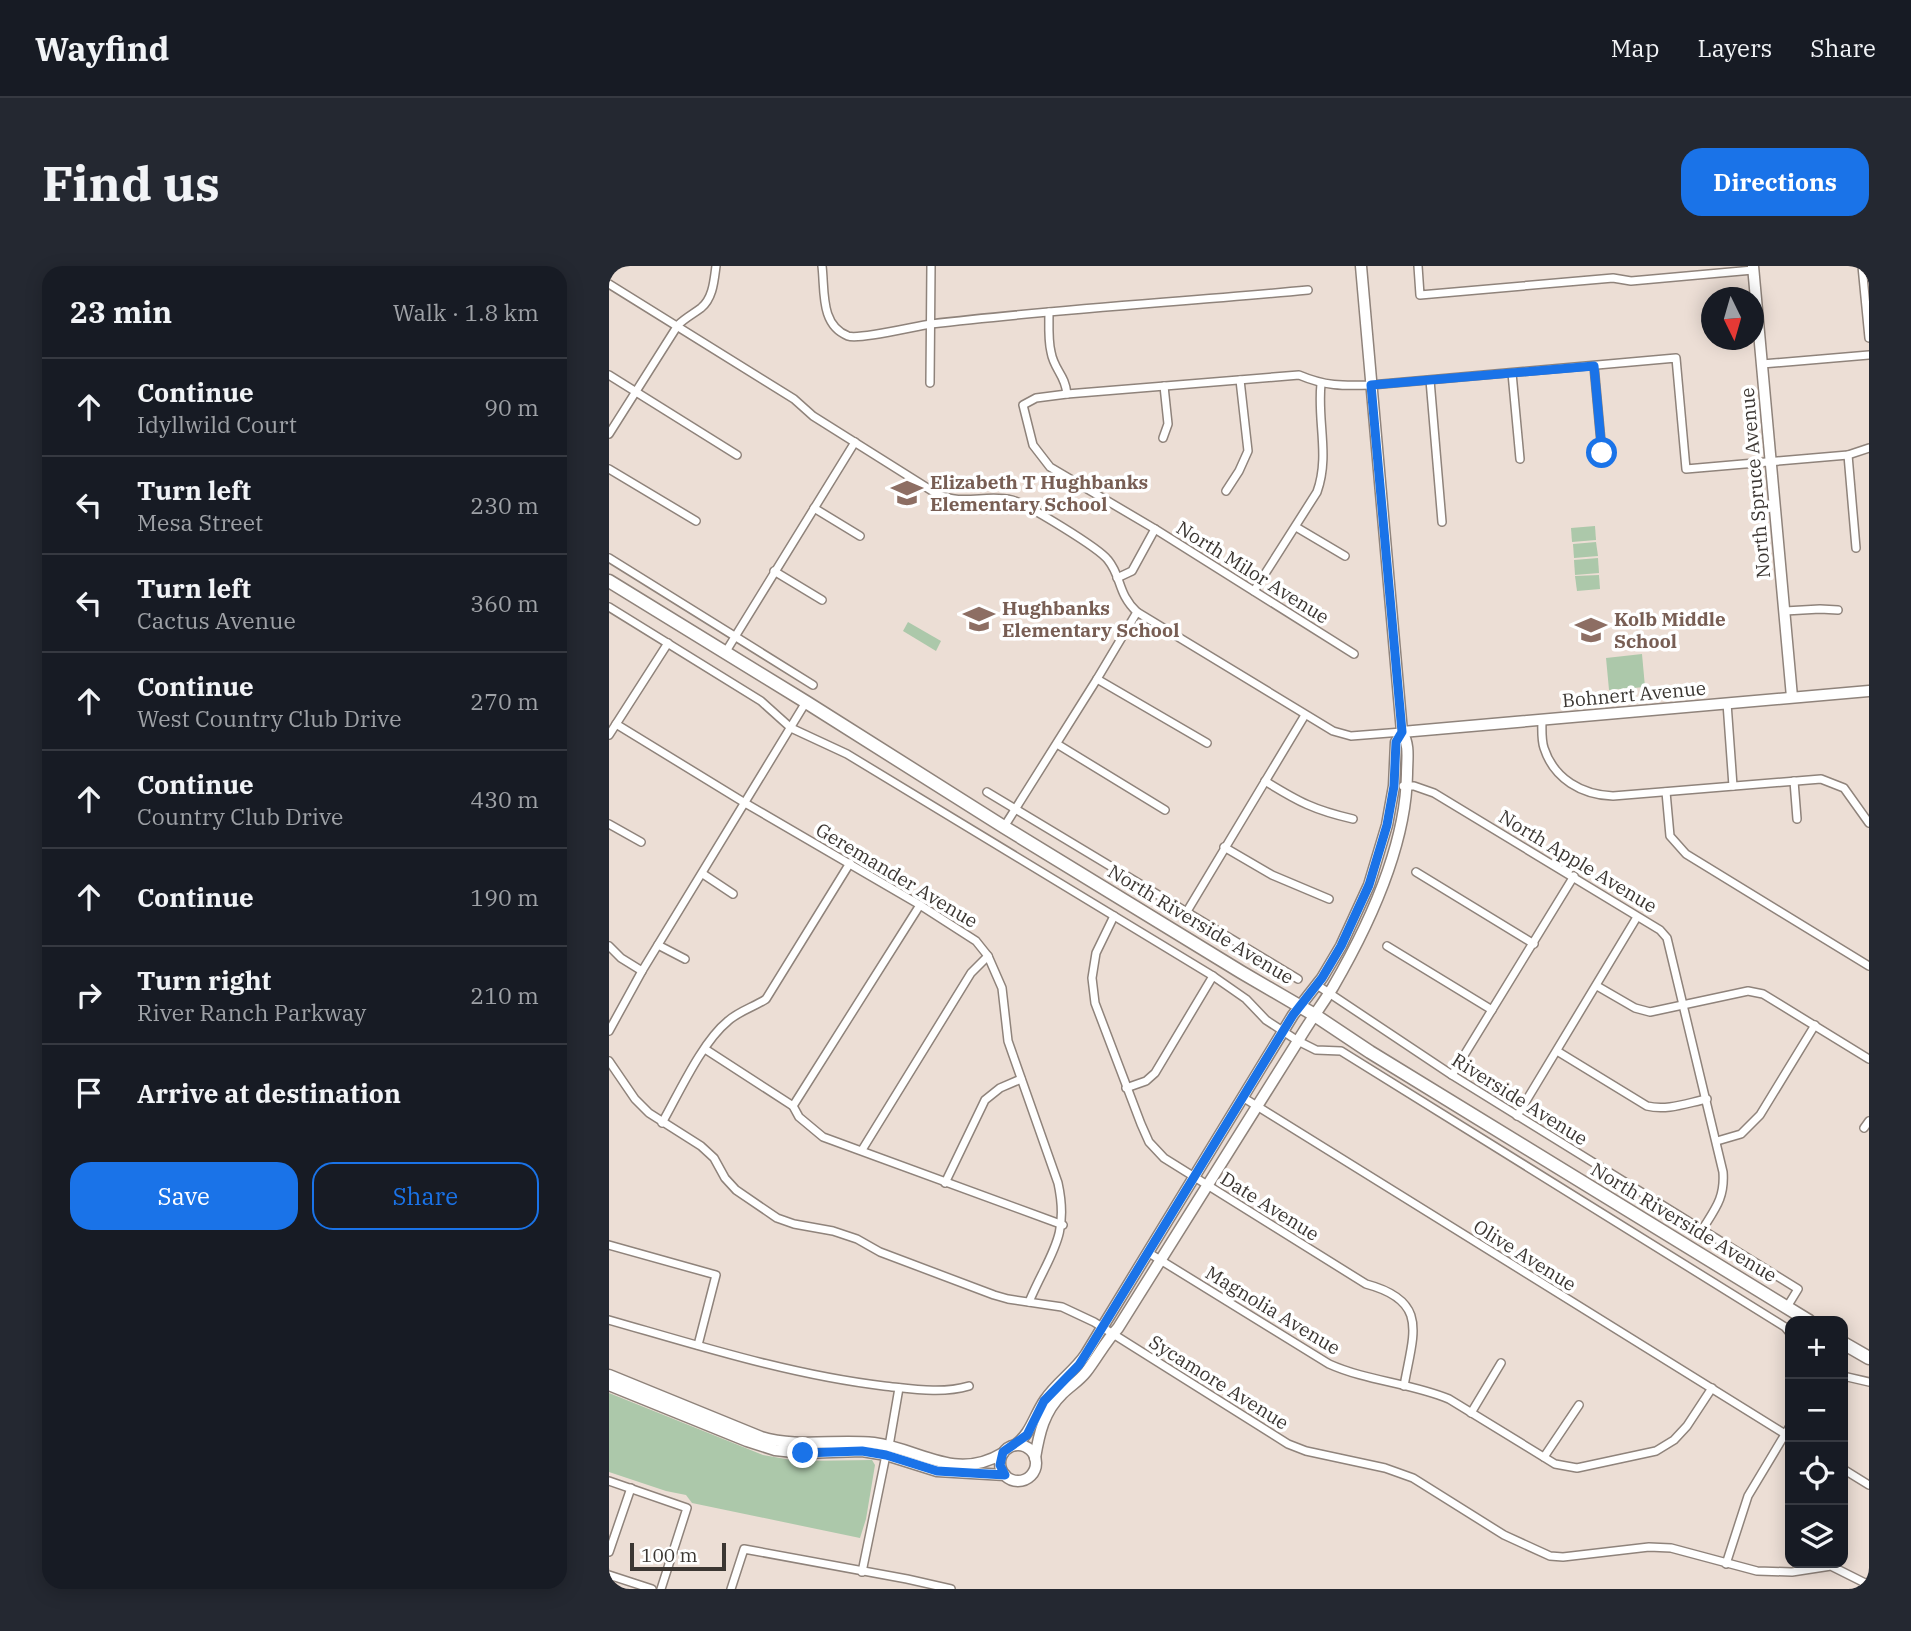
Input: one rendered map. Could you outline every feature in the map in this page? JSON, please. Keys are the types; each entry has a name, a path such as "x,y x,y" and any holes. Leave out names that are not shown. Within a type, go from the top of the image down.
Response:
{"main road":[{"name":"North Riverside Avenue","path":"609,581 1004,827 1300,1006 1370,1052 1801,1316"},
{"path":"1848,1346 1869,1358"}],"street":[{"path":"609,434 678,326 684,318 703,307 712,293 716,266"},
{"path":"822,266 827,317 834,328 851,337 929,324 1308,290"},
{"path":"930,383 931,266"},
{"path":"609,1385 765,1448 792,1453 888,1450 937,1471 1005,1475 1016,1481 1028,1478 1035,1468 1038,1438 1049,1410 1085,1373 1113,1334 1208,1186 1313,1014 1329,993 1365,927 1386,876 1402,817 1407,786 1408,741 1402,732 1361,266"},
{"path":"1417,266 1420,295 1613,278 1631,281 1753,268"},
{"path":"1673,266 1674,276"},
{"path":"1862,266 1869,338"},
{"name":"North Spruce Avenue","path":"1753,268 1792,697"},
{"path":"609,284 794,400 813,416 891,467 948,500 1004,499 1022,504 1104,556 1113,567 1123,596 1137,612 1333,731 1351,736 1402,732"},
{"path":"1049,312 1051,352 1065,379 1067,394 1299,375 1321,384 1371,385 1676,358 1686,469 1848,455 1869,448"},
{"path":"1762,364 1869,355"},
{"path":"1594,366 1602,453"},
{"path":"1512,373 1520,459"},
{"path":"609,375 737,456"},
{"path":"1226,491 1248,451 1240,380"},
{"path":"1430,380 1442,522"},
{"path":"1254,591 1317,492 1323,475 1324,453 1319,405 1321,384"},
{"path":"1163,438 1168,424 1164,386"},
{"name":"North Milor Avenue","path":"1067,394 1036,398 1023,405 1033,445 1051,467 1354,654"},
{"path":"725,653 855,442"},
{"path":"1848,455 1856,548"},
{"path":"609,469 696,521"},
{"path":"814,508 860,536"},
{"path":"1296,527 1345,556"},
{"path":"1117,578 1132,572 1154,529"},
{"path":"609,558 813,685"},
{"path":"774,572 823,600"},
{"name":"North Riverside Avenue","path":"609,607 761,701 791,728 847,754 1213,976 1246,999 1266,1020 1298,1041 1316,1050 1341,1051 1785,1327"},
{"path":"1785,611 1838,610"},
{"path":"1004,827 1137,612"},
{"path":"609,735 668,643"},
{"path":"1097,679 1207,743"},
{"name":"Bohnert Avenue","path":"1402,732 1869,691"},
{"path":"609,1031 642,971 806,702"},
{"path":"1727,703 1733,786"},
{"path":"1186,913 1305,715"},
{"path":"1542,719 1543,747 1563,780 1588,793 1601,796 1821,779 1844,788 1869,823"},
{"name":"Geremander Avenue","path":"616,723 745,803 920,905 976,941 988,956 1002,988 1008,1041 1058,1183 1063,1206 1063,1225 1053,1254 1029,1302"},
{"path":"609,1375 770,1439 804,1444 859,1442 927,1460 961,1465 982,1464 1015,1446 1027,1435 1044,1401 1079,1365 1300,1006 1319,982 1341,946 1369,885 1384,836 1394,786 1396,742 1402,732"},
{"path":"1057,744 1165,810"},
{"path":"1794,780 1797,819"},
{"path":"1265,781 1321,812 1353,819"},
{"name":"North Apple Avenue","path":"1394,786 1407,786 1434,793 1574,876 1660,930 1667,938 1717,1141 1724,1189 1702,1230"},
{"path":"988,792 1299,979"},
{"path":"1666,792 1670,836 1686,854 1869,966"},
{"path":"609,824 641,842"},
{"path":"1224,847 1272,875 1329,899"},
{"path":"661,1122 720,1028 730,1018 766,999 850,863"},
{"path":"1416,872 1534,944"},
{"path":"703,874 733,894"},
{"path":"1452,1075 1574,876"},
{"path":"793,1106 920,905"},
{"name":"Date Avenue","path":"1114,916 1096,953 1092,978 1095,1003 1149,1142 1164,1158 1195,1178 1366,1284 1397,1296 1410,1309 1414,1327 1404,1386"},
{"path":"1517,1116 1637,917"},
{"path":"658,945 685,959"},
{"path":"609,946 621,958 642,971"},
{"path":"1387,946 1492,1010"},
{"path":"862,1150 971,973 988,956"},
{"path":"1126,1088 1146,1081 1156,1073 1213,976"},
{"name":"Riverside Avenue","path":"1319,982 1329,993 1452,1075 1798,1289 1787,1307"},
{"path":"1597,986 1635,1009 1650,1012 1748,991 1763,994 1869,1059"},
{"path":"1717,1141 1741,1134 1760,1115 1815,1025"},
{"path":"705,1049 793,1106 799,1117 838,1144 862,1150 1063,1225"},
{"path":"1557,1051 1647,1106 1670,1108 1707,1099"},
{"name":"Sycamore Avenue","path":"609,1061 635,1099 661,1122 701,1146 714,1158 725,1178 736,1190 777,1218 857,1239 880,1252 1008,1299 1062,1307 1102,1327 1288,1444 1306,1451 1385,1468 1413,1478 1504,1535 1549,1556 1563,1557 1649,1547 1695,1553 1757,1571 1792,1572 1831,1566 1869,1585"},
{"path":"945,1183 985,1101 1000,1088 1021,1079"},
{"name":"Olive Avenue","path":"1244,1098 1785,1433"},
{"path":"609,1245 716,1275 698,1345"},
{"name":"Magnolia Avenue","path":"1149,1253 1329,1364 1350,1374 1430,1391 1555,1464 1577,1468 1655,1451 1674,1440 1687,1426 1711,1388"},
{"path":"609,1320 818,1377 899,1388 951,1391 969,1386"},
{"path":"1471,1413 1501,1363"},
{"path":"1848,1377 1869,1382"},
{"path":"862,1572 899,1388"},
{"path":"1544,1457 1579,1405"},
{"path":"1726,1564 1748,1496 1785,1440"},
{"path":"1015,1446 1027,1448 1035,1458"},
{"path":"1003,1453 1000,1465 1005,1475"},
{"path":"1848,1472 1869,1485"},
{"path":"609,1481 687,1508 661,1589"},
{"path":"609,1552 631,1488"},
{"path":"731,1589 744,1549 951,1589"},
{"path":"609,1575 652,1589"},
{"path":"906,1589 907,1579"}],"green space":[{"path":"1595,526 1596,540 1572,542 1571,528"},
{"path":"1596,542 1598,556 1574,558 1573,544"},
{"path":"1598,558 1599,573 1575,575 1574,560"},
{"path":"1599,575 1600,589 1577,591 1575,576"},
{"path":"908,622 941,641 936,651 903,631"},
{"path":"1642,654 1645,687 1609,690 1606,658"},
{"path":"609,1393 763,1455 797,1461 872,1460 875,1465 860,1538 692,1503 686,1495 609,1472"}],"place":[{"name":"Elizabeth T Hughbanks Elementary School","path":"907,493"},
{"name":"Hughbanks Elementary School","path":"979,619"},
{"name":"Kolb Middle School","path":"1591,630"}],"route":[{"path":"803,1453 862,1451 886,1455 937,1471 1005,1475 1000,1465 1003,1452 1027,1435 1044,1401 1079,1365 1293,1015 1322,978 1341,946 1355,919 1378,859 1391,806 1396,742 1402,732 1371,385 1594,366 1602,453"}]}
